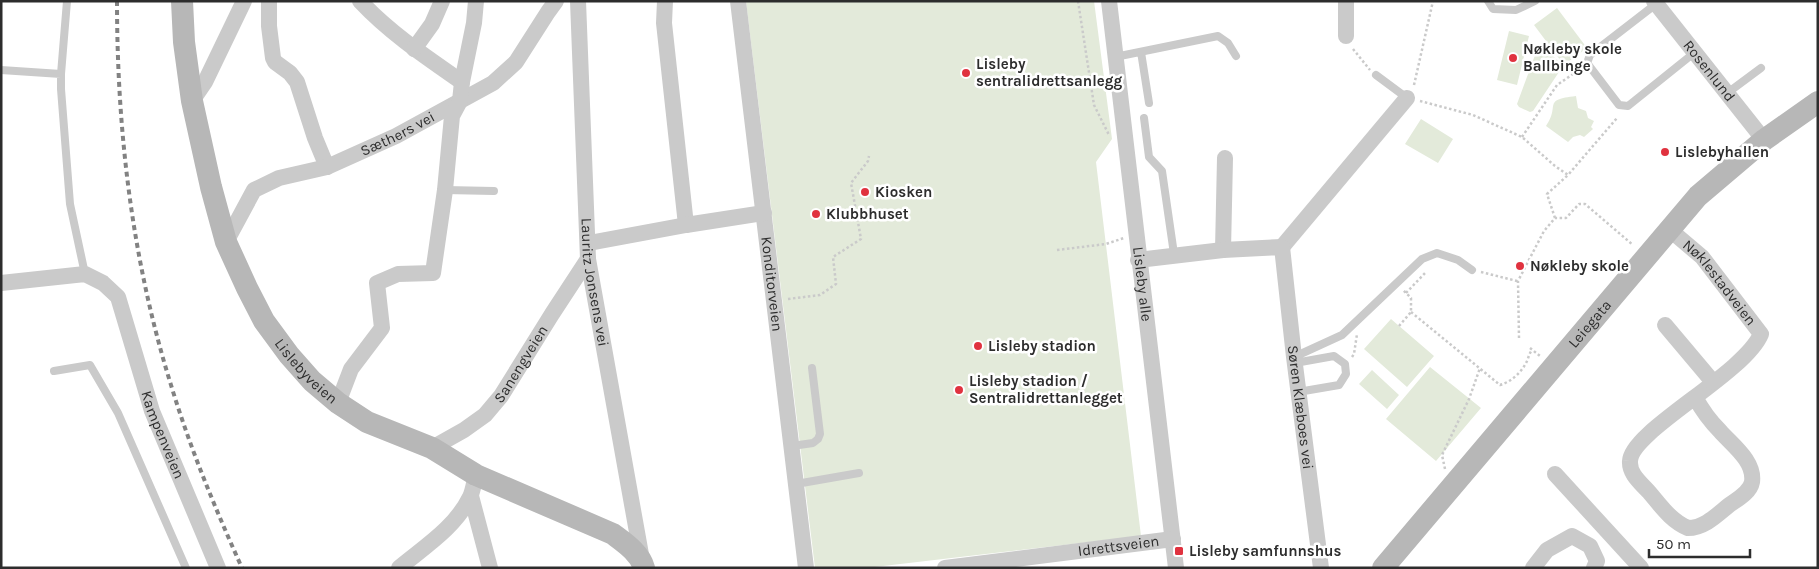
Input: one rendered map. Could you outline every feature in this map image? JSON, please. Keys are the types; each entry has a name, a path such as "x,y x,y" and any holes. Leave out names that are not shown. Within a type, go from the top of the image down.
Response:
{"street":[{"name":"Lislebyveien","path":"182,1 184,42 192,101 211,187 226,242 264,321 289,355 312,381 338,403 367,422 432,448 473,486 614,534 629,546 643,564"},
{"path":"192,101 205,82 244,1"},
{"path":"269,1 269,26 273,58 297,82 315,138 327,167"},
{"path":"360,1 378,20 414,49 462,82"},
{"path":"414,49 432,24 442,1"},
{"path":"338,403 351,369 382,328 377,283 398,274 433,273 445,190 452,116 460,101 476,1"},
{"name":"Sæthers vei","path":"226,242 254,190 279,178 327,167 396,136 493,83 516,62 556,1"},
{"name":"Lauritz Jonsens vei","path":"578,1 589,243 588,259 643,564"},
{"path":"665,1 664,23 686,224"},
{"name":"Konditorveien","path":"738,1 806,568"},
{"name":"Lisleby alle","path":"1109,1 1138,260 1176,568"},
{"path":"1346,1 1346,36"},
{"name":"Rosenlund","path":"1655,3 1764,140"},
{"path":"1138,260 1174,254 1282,247 1407,98"},
{"name":"Leiegata","path":"1383,568 1698,196 1764,140 1818,102"},
{"path":"1223,250 1225,158"},
{"path":"589,243 686,224 764,213"},
{"name":"Nøklestadveien","path":"1670,229 1702,257 1761,334 1757,344 1742,360 1713,382 1695,397 1639,444 1633,450 1629,461 1633,474 1674,520 1688,528 1704,524 1716,516 1748,491 1752,482 1751,470 1744,456 1703,411 1695,397"},
{"name":"Søren Klæboes vei","path":"1282,247 1294,360 1321,568"},
{"name":"Sanengveien","path":"432,448 464,430 485,415 501,396 588,259"},
{"path":"1,283 85,274"},
{"name":"Kampenveien","path":"85,274 103,283 118,297 152,411 218,568"},
{"path":"1665,325 1713,382"},
{"path":"1555,474 1641,568"},
{"path":"398,568 458,518 473,486"},
{"path":"473,486 490,568"},
{"path":"1532,568 1547,550 1572,536 1590,546 1597,561 1594,568"},
{"name":"Idrettsveien","path":"945,568 1031,563 1173,540"}],"lane":[{"path":"67,1 61,89 70,204 85,274"},
{"path":"1488,1 1493,9 1516,10 1535,1"},
{"path":"1655,3 1590,55 1586,63 1618,105 1628,106 1694,53"},
{"path":"1115,57 1218,36 1228,43 1236,56"},
{"path":"1142,52 1149,103"},
{"path":"1726,94 1761,68"},
{"path":"1,70 61,74"},
{"path":"1374,73 1407,98"},
{"path":"1144,118 1149,157 1162,171 1174,254"},
{"path":"445,190 494,191"},
{"path":"1294,360 1342,335 1422,259 1437,252 1458,260 1472,270"},
{"path":"1294,360 1334,356 1345,364 1346,374 1339,385 1298,392"},
{"path":"54,371 90,365 118,413 186,568"},
{"path":"792,446 813,442 818,439 820,434 812,368"},
{"path":"796,484 859,473"}],"path":[{"path":"1433,1 1416,78 1407,98 1473,115 1522,137 1568,175"},
{"path":"1346,36 1360,60 1374,73"},
{"path":"1522,137 1557,85 1579,70"},
{"path":"1555,218 1547,194 1568,175 1618,118"},
{"path":"774,300 820,295 836,284 833,257 861,239 851,183 868,161 869,156"},
{"path":"1519,338 1518,281 1544,230 1555,218 1566,218 1579,204 1585,204 1640,250"},
{"path":"1057,250 1106,244 1126,238"},
{"path":"1472,270 1518,281"},
{"path":"1406,293 1426,272"},
{"path":"1396,283 1411,298 1411,312 1399,326"},
{"path":"1411,312 1500,384 1510,382 1526,362 1528,354 1532,350"},
{"path":"1352,357 1358,327 1357,322"},
{"path":"1445,471 1442,455 1469,399 1480,368"}],"green space":[{"name":"Lisleby stadion / Sentralidrettanlegget","path":"746,1 1094,1 1112,139 1096,162 1141,536 866,568 815,568"},
{"path":"1557,8 1587,48 1564,65 1534,25"},
{"name":"Nøkleby skole Ballbinge","path":"1509,31 1529,36 1517,85 1497,80"},
{"path":"1538,47 1546,49 1563,66 1533,111 1530,112 1519,107 1517,104"},
{"path":"1576,96 1578,108 1586,111 1588,118 1594,121 1591,127 1593,129 1584,137 1580,135 1573,137 1568,142 1546,126 1555,102 1559,99"},
{"path":"1421,119 1453,139 1438,163 1405,144"},
{"path":"1391,319 1434,356 1407,387 1364,349"},
{"path":"1430,367 1481,408 1436,461 1386,419"},
{"path":"1372,370 1399,395 1387,409 1359,384"}],"railway":[{"path":"117,1 120,98 124,147 129,195 146,291 157,338 186,432 242,568"}],"place":[{"name":"Nøkleby skole Ballbinge","path":"1513,58"},
{"name":"Lisleby sentralidrettsanlegg","path":"966,73"},
{"name":"Lislebyhallen","path":"1665,152"},
{"name":"Kiosken","path":"865,192"},
{"name":"Klubbhuset","path":"816,214"},
{"name":"Nøkleby skole","path":"1520,266"},
{"name":"Lisleby stadion","path":"978,346"},
{"name":"Lisleby stadion / Sentralidrettanlegget","path":"959,390"},
{"name":"Lisleby samfunnshus","path":"1179,551"}]}
